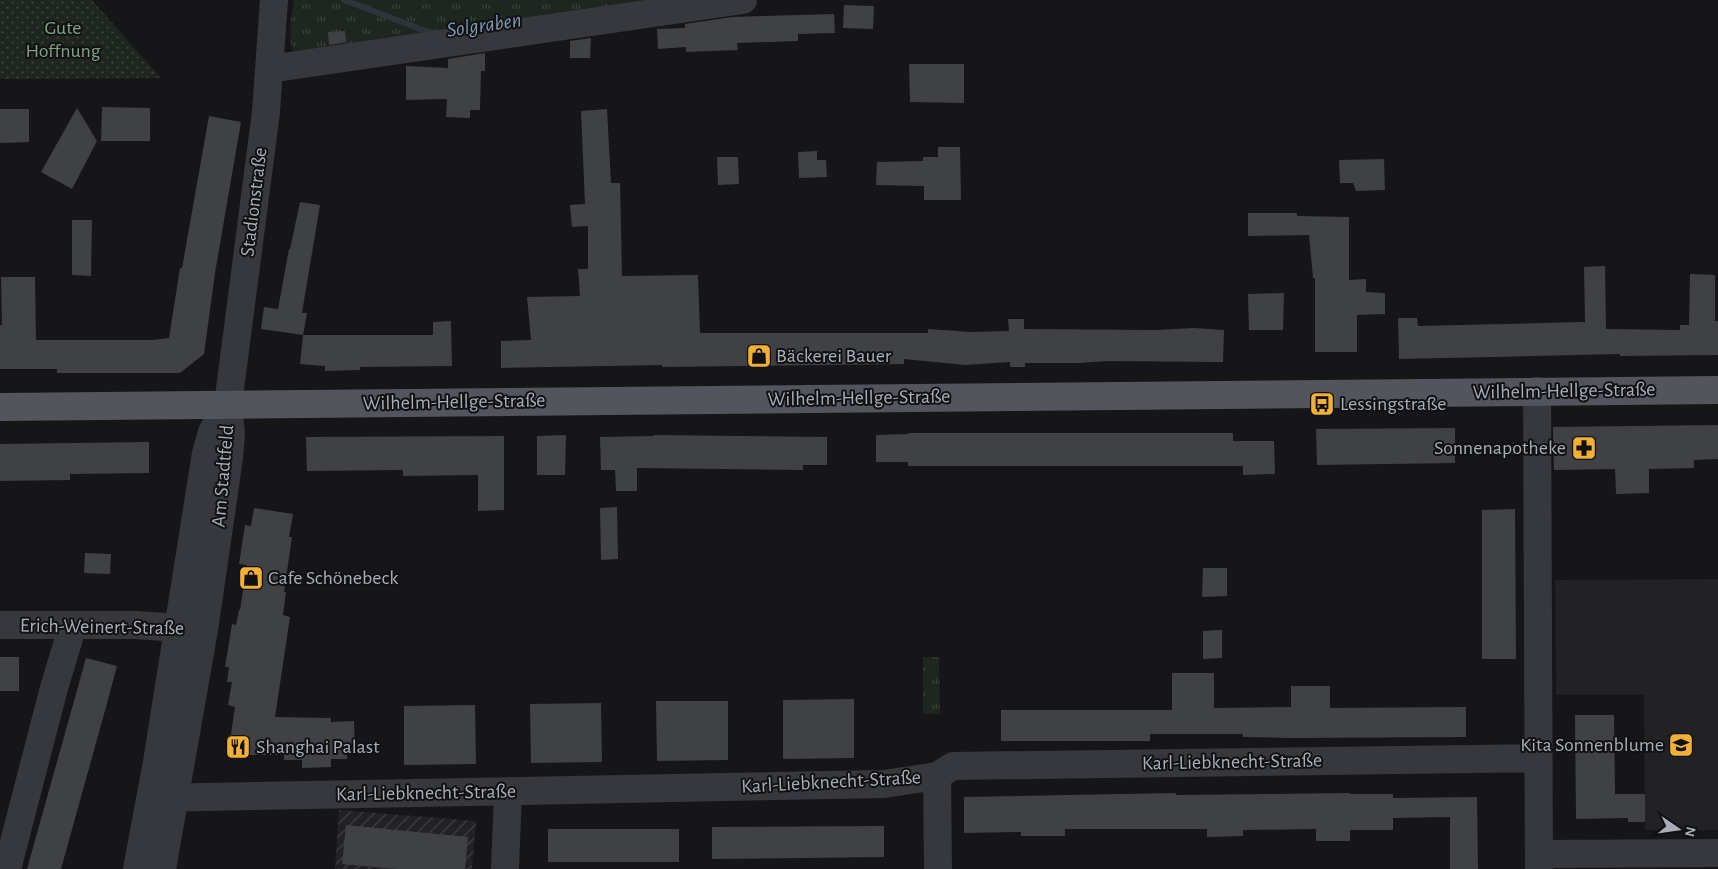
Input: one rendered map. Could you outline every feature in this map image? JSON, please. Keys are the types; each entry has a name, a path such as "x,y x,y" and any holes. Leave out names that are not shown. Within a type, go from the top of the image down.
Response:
{"main road":[{"name":"Wilhelm-Hellge-Straße","path":"0,406 1718,390"}],"street":[{"path":"269,69 743,0"},
{"name":"Stadionstraße","path":"228,404 266,112 274,4"},
{"path":"1537,392 1539,862 1718,853"},
{"name":"Am Stadtfeld","path":"162,869 163,798 191,629 229,458 228,404"},
{"path":"7,869 73,625"},
{"name":"Erich-Weinert-Straße","path":"0,626 73,625 191,629"},
{"name":"Karl-Liebknecht-Straße","path":"163,798 884,784 937,776 953,766 1538,758"},
{"path":"937,776 938,869"},
{"path":"505,869 508,792"},
{"name":"Am Stadtfeld","path":"137,869 163,798"}],"shaded area":[{"name":"Kita Sonnenblume","path":"1718,579 1718,830 1645,830 1644,695 1556,695 1555,580"},
{"path":"339,810 476,821 472,869 335,869"}],"green space":[{"name":"Gute Hoffnung","path":"0,0 92,0 161,78 0,79"},
{"path":"294,0 705,0 294,54 290,34"},
{"path":"923,657 939,657 940,714 923,714"}],"building":[{"path":"844,5 874,6 873,29 843,28"},
{"path":"834,14 835,33 798,34 798,41 737,43 738,50 686,52 686,47 658,49 657,29 685,28 685,24 732,17"},
{"path":"345,31 346,42 329,45 328,32"},
{"path":"591,38 590,58 570,58 570,41"},
{"path":"485,53 485,71 481,71 480,110 470,110 470,118 446,117 447,99 406,100 406,66 448,68 448,59"},
{"path":"909,64 964,64 964,103 910,102"},
{"path":"102,107 150,108 150,141 101,141"},
{"path":"77,108 97,141 72,189 41,172"},
{"path":"0,109 29,109 29,142 0,143"},
{"path":"607,109 611,183 620,183 622,276 698,275 700,333 928,333 928,329 971,332 1009,331 1008,319 1024,319 1024,329 1156,330 1194,328 1224,330 1223,362 1107,361 1025,363 1025,367 1010,367 1010,362 965,365 904,359 904,364 501,368 501,341 531,340 527,297 580,296 578,269 588,269 588,226 572,227 570,205 585,204 581,111"},
{"path":"209,116 241,122 215,273 204,354 180,373 57,373 57,369 0,369 0,325 2,325 1,277 35,277 36,340 152,340 169,338 180,268 182,268"},
{"path":"938,147 960,147 961,200 924,200 924,186 876,185 877,162 923,161 923,157 938,157"},
{"path":"817,151 817,160 826,160 827,177 799,178 798,152"},
{"path":"717,157 738,157 739,184 718,185"},
{"path":"1384,159 1385,190 1356,191 1353,183 1340,183 1339,160"},
{"path":"300,202 320,205 302,313 307,313 303,335 261,329 264,307 278,309"},
{"path":"1248,213 1297,213 1297,216 1349,217 1349,280 1366,279 1366,292 1385,293 1385,314 1357,315 1357,352 1315,352 1315,278 1313,278 1309,235 1248,236"},
{"path":"72,220 92,220 91,276 72,275"},
{"path":"1605,266 1606,329 1680,330 1680,325 1689,325 1690,274 1715,275 1715,321 1718,321 1718,355 1620,356 1620,354 1399,359 1398,318 1417,318 1418,326 1585,322 1584,267"},
{"path":"1284,293 1283,330 1249,330 1248,294"},
{"path":"451,321 452,366 360,367 360,370 325,371 325,366 300,364 303,335 433,335 433,322"},
{"path":"1718,425 1718,459 1694,460 1694,468 1649,469 1649,493 1616,494 1615,469 1554,470 1553,427"},
{"path":"1455,428 1455,463 1317,465 1316,429"},
{"path":"908,433 1233,433 1233,441 1274,441 1275,474 1243,475 1243,466 908,466 908,462 876,462 876,435"},
{"path":"566,435 565,475 537,475 537,436"},
{"path":"654,435 827,437 827,465 803,465 803,470 637,468 637,491 616,491 615,470 601,470 600,437"},
{"path":"504,436 504,510 478,511 478,475 403,476 403,470 307,471 306,437"},
{"path":"149,442 149,473 70,474 70,480 0,481 0,444"},
{"path":"617,507 618,559 601,560 600,508"},
{"path":"254,508 293,514 289,537 292,537 284,592 286,592 283,615 290,617 275,717 331,718 331,722 354,721 355,754 347,754 347,759 331,759 331,767 302,768 302,760 284,760 284,755 249,755 245,759 226,739 231,734 235,707 228,705 232,682 227,682 229,667 225,667 232,624 236,625 240,610 247,565 239,564 245,525 251,526"},
{"path":"1515,509 1516,659 1482,659 1482,510"},
{"path":"85,553 111,554 110,574 84,573"},
{"path":"1203,568 1227,568 1227,596 1202,597"},
{"path":"1222,630 1222,658 1203,659 1203,631"},
{"path":"0,657 19,657 19,691 0,691"},
{"path":"86,658 117,666 61,869 27,869"},
{"path":"1172,673 1214,673 1214,708 1291,707 1291,686 1330,686 1330,708 1466,707 1466,737 1291,738 1243,737 1243,734 1150,734 1150,741 1001,741 1001,710 1172,710"},
{"path":"854,699 854,758 783,759 783,700"},
{"path":"656,701 728,701 728,760 657,761"},
{"path":"601,703 602,762 531,763 530,704"},
{"path":"475,705 476,764 404,765 404,706"},
{"path":"1575,715 1614,715 1615,794 1645,794 1645,822 1628,822 1628,818 1576,819"},
{"path":"1176,793 1176,795 1350,793 1393,794 1393,798 1477,797 1478,869 1450,869 1450,817 1393,818 1393,830 1350,830 1350,841 1316,841 1316,829 1243,830 1243,836 1207,837 1207,829 1065,829 1065,836 1021,836 1021,832 964,833 964,797"},
{"path":"346,825 468,837 465,869 396,869 342,864"},
{"path":"884,826 884,857 712,859 712,827"},
{"path":"548,829 679,829 679,862 548,862"}],"waterway":[{"name":"Solgraben","path":"344,0 431,33 436,32"}],"place":[{"name":"Bäckerei Bauer","path":"759,356"},
{"name":"Lessingstraße","path":"1322,404"},
{"name":"Sonnenapotheke","path":"1584,448"},
{"name":"Cafe Schönebeck","path":"251,578"},
{"name":"Kita Sonnenblume","path":"1681,745"},
{"name":"Shanghai Palast","path":"238,747"}]}
